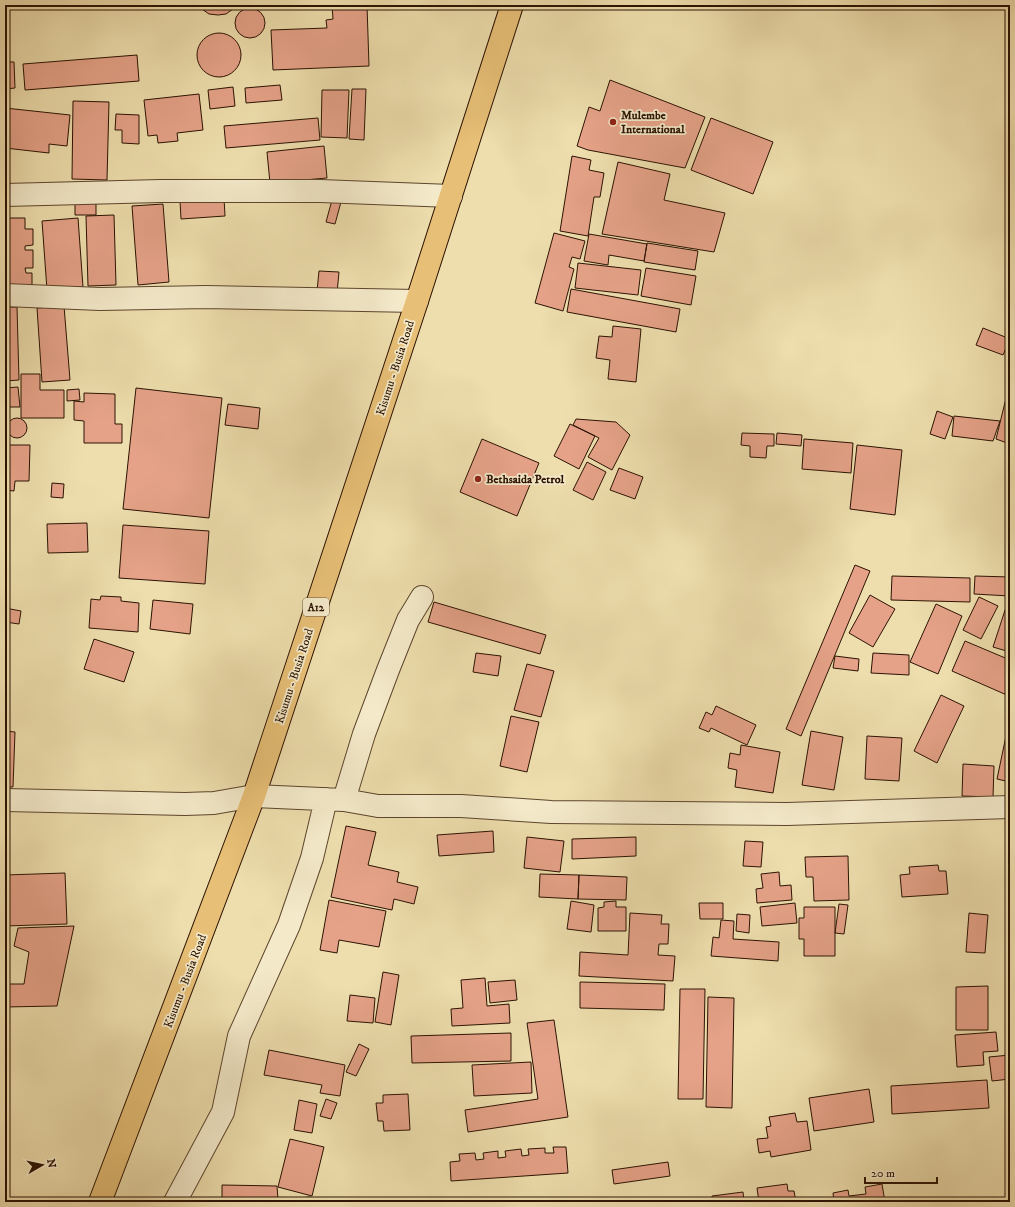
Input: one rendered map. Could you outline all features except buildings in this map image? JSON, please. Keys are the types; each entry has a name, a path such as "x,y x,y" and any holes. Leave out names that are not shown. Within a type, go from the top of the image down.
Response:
{"highway":[{"name":"Kisumu - Busia Road","path":"100,1202 254,796 417,301 512,5"}],"street":[{"path":"5,195 160,191 320,191 451,196"},
{"path":"5,295 100,299 206,297 417,301"},
{"path":"175,1202 223,1112 239,1036 289,925 312,858 335,799 364,734 408,620 422,596"},
{"path":"5,800 214,804 254,796 335,799 378,806 461,806 550,812 755,814 1010,807"}],"place":[{"name":"Mulembe International","path":"613,122"},
{"name":"Bethsaida Petrol","path":"478,479"}]}
